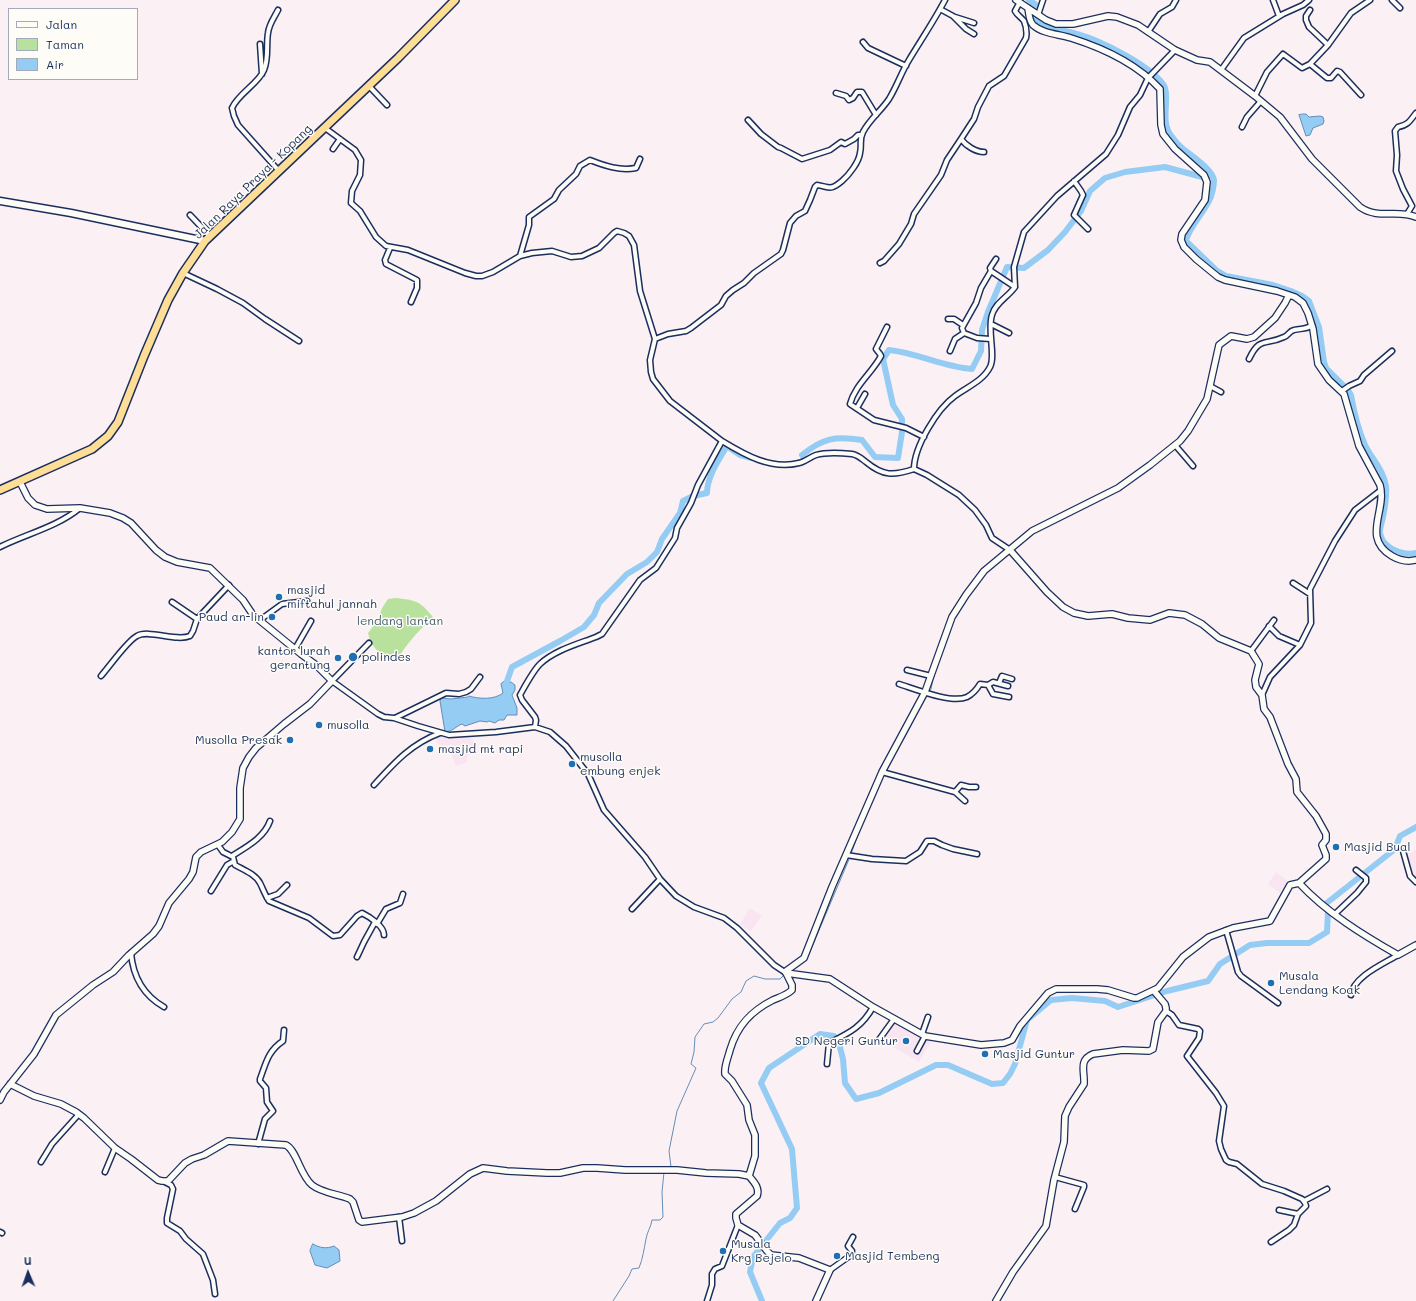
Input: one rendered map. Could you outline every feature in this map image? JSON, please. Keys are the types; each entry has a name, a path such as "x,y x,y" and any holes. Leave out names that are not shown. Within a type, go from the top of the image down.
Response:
{"highway":[{"name":"Jalan Raya Praya - Kopang","path":"0,490 92,449 101,443 114,429 120,418 168,300 183,273 208,238 369,86 428,29 455,0"}],"main road":[{"path":"0,201 208,238"}],"street":[{"path":"655,338 686,331 691,328 721,305 729,293 744,283 754,272 780,254 783,250 790,223 804,210 815,187 819,186 828,189 832,188 842,181 854,165 860,152 861,135 867,125 890,97 906,66 945,0"},
{"path":"1043,0 1029,17 1031,23 1040,30 1072,38 1106,52 1150,75 1160,90 1161,125 1164,134 1176,149 1204,175 1207,182 1205,200 1182,234 1182,244 1196,260 1221,279 1277,291 1303,303 1312,325 1318,364 1329,380 1345,389"},
{"path":"1148,32 1160,14 1172,7 1176,0"},
{"path":"1274,0 1279,16"},
{"path":"1221,70 1244,38 1279,16 1303,5 1309,0"},
{"path":"1255,96 1267,72 1282,54 1302,68 1305,68 1328,45 1351,13 1370,0"},
{"path":"1392,0 1400,8"},
{"path":"880,263 899,244 911,224 914,214 941,175 947,160 974,119 989,86 1004,76 1026,38 1024,21 1017,15 1015,10 1018,1 1051,22 1065,24 1087,22 1108,16 1117,17 1138,25 1175,50 1199,61 1210,62 1280,117 1308,156 1360,207 1380,214 1407,214 1416,217"},
{"path":"940,9 953,16 974,23"},
{"path":"278,10 268,31 266,63 262,74 233,106 233,110 238,125 279,171"},
{"path":"1310,10 1306,16 1307,23 1328,45"},
{"path":"953,16 966,29 974,34"},
{"path":"863,42 866,46 906,66"},
{"path":"260,44 262,74"},
{"path":"914,469 915,459 924,437 949,400 976,383 990,368 992,356 990,339 992,314 1015,287 1016,281 1014,267 1024,232 1074,181 1110,150 1130,107 1140,96 1150,75 1175,50"},
{"path":"1310,64 1327,78 1331,78 1337,71 1340,72 1361,95"},
{"path":"369,86 387,105"},
{"path":"836,93 846,96 849,100 853,98 857,92 862,92 876,115"},
{"path":"1242,127 1247,117 1261,101"},
{"path":"1407,214 1412,206 1402,189 1396,171 1397,155 1395,131 1398,127 1404,126 1410,122 1416,113"},
{"path":"748,120 761,134 779,147 804,159 830,150 841,142 845,144 861,135"},
{"path":"20,482 31,503 40,508 80,508 110,513 131,523 156,550 165,557 177,562 209,568 229,585 243,600 253,615 318,667 332,681 378,714 387,718 394,718 449,735 521,729 535,726 556,736 588,774 604,810 645,856 660,879 680,898 694,907 721,917 737,928 774,965 786,973 830,979 873,1007 923,1035 974,1044 1004,1043 1012,1040 1023,1022 1052,990 1067,988 1106,989 1135,999 1155,992 1179,962 1208,938 1226,930 1270,921 1290,885 1299,883 1326,859 1326,854 1322,845 1326,840 1326,837 1316,816 1297,792 1296,779 1288,764 1270,717 1264,709 1262,695 1255,684 1259,662 1251,651 1222,639 1198,622 1181,614 1166,614 1150,620 1128,618 1112,614 1088,616 1074,613 1063,607 1047,592 1010,550 992,538 983,520 959,495 927,475 914,469 901,473 886,474 870,466 857,456 848,454 819,454 801,463 785,465 778,465 751,458 722,441 670,401 653,379 650,360 655,338 640,291 634,245 629,236 624,233 614,233 603,245 594,251 579,257 571,257 552,251 520,256 493,272 482,276 465,273 408,250 390,248 379,240 370,229 358,209 351,203 352,191 360,175 361,160 355,150 325,128"},
{"path":"333,150 340,139"},
{"path":"961,139 966,145 984,152"},
{"path":"520,256 529,225 529,217 554,199 560,190 576,174 583,163 590,160 613,168 627,169 636,168 640,159"},
{"path":"1074,181 1083,194 1074,214 1077,219 1088,229"},
{"path":"190,215 208,238"},
{"path":"390,248 385,260 386,263 398,271 417,280 417,288 411,302"},
{"path":"964,332 962,328 976,303 981,288 991,271 990,268 996,259"},
{"path":"991,271 1015,287"},
{"path":"183,273 243,303 264,319 299,341"},
{"path":"786,973 786,971 804,958 850,856 884,773 925,693 949,623 955,610 984,571 1032,531 1118,488 1175,445 1188,431 1207,398 1218,348 1221,342 1233,336 1252,338 1275,318 1285,303 1288,295"},
{"path":"948,319 954,319 964,325"},
{"path":"991,324 1009,333"},
{"path":"1249,359 1253,351 1260,343 1275,341 1285,337 1291,331 1307,329 1312,325"},
{"path":"887,327 876,349 880,356 875,366 856,389 850,404 874,420 906,428 924,437"},
{"path":"964,332 977,338 990,339"},
{"path":"950,350 955,339 964,332"},
{"path":"1345,389 1360,381 1366,373 1392,351"},
{"path":"1210,386 1221,392"},
{"path":"1345,389 1345,398 1350,420 1359,446 1379,480 1382,490 1376,534 1379,545 1383,550 1398,558 1411,561 1416,560"},
{"path":"857,408 865,394"},
{"path":"535,726 536,717 522,700 520,695 537,668 547,659 564,649 602,634 640,580 656,568 675,538 676,528 691,503 698,485 722,441"},
{"path":"1175,445 1193,466"},
{"path":"1262,695 1270,677 1300,645 1311,621 1310,594 1332,547 1353,512 1382,490"},
{"path":"0,547 56,524 80,508"},
{"path":"1293,583 1310,594"},
{"path":"101,676 136,636 146,634 188,637 193,631 197,619 229,585"},
{"path":"260,620 282,604 307,601"},
{"path":"172,602 197,619"},
{"path":"1251,651 1274,620"},
{"path":"295,649 311,621"},
{"path":"1269,626 1278,635 1300,645"},
{"path":"0,1100 4,1092 34,1054 56,1015 92,985 113,972 156,930 169,904 193,872 195,860 198,854 218,845 227,838 240,819 242,773 249,757 263,741 310,704 369,644"},
{"path":"907,670 931,676"},
{"path":"999,683 1002,676 1012,679"},
{"path":"394,718 446,693 459,694 466,692 480,677"},
{"path":"899,684 925,693 948,698 962,698 970,695 980,684 988,685 992,682 1008,686"},
{"path":"988,685 992,694 1009,697"},
{"path":"374,785 392,764 408,750 426,738 440,732"},
{"path":"884,773 955,792 964,801"},
{"path":"955,792 961,785 976,787"},
{"path":"232,856 260,837 266,830 270,821"},
{"path":"850,856 906,861 920,852 929,840 953,849 977,854"},
{"path":"218,845 223,852 232,856 235,865 256,877 269,900 309,918 335,937 340,935 360,914 364,914 382,928 384,935"},
{"path":"1403,850 1410,876 1416,882"},
{"path":"211,891 227,865 234,861"},
{"path":"1335,914 1366,882 1366,878 1356,870"},
{"path":"632,909 660,879"},
{"path":"1299,883 1323,906 1348,924 1398,955"},
{"path":"267,898 278,894 287,885"},
{"path":"357,957 364,942 386,909 400,903 403,894"},
{"path":"1226,930 1240,976 1278,1003"},
{"path":"1351,995 1352,988 1368,973 1416,945"},
{"path":"131,953 133,970 142,987 153,1001 164,1007"},
{"path":"749,1176 755,1156 755,1135 749,1120 748,1105 732,1080 725,1074 725,1066 735,1036 746,1019 762,1006 792,990 792,985 786,973"},
{"path":"1155,992 1179,1025 1198,1029 1200,1031 1198,1038 1187,1056 1216,1093 1224,1106 1219,1140 1226,1160 1237,1164 1262,1184 1284,1191 1304,1201 1306,1206 1298,1214 1294,1225 1271,1242"},
{"path":"996,1301 1013,1272 1046,1226 1055,1177 1064,1142 1066,1113 1084,1084 1082,1068 1084,1061 1093,1054 1114,1051 1152,1051 1154,1048 1158,1022 1165,1006"},
{"path":"826,1064 829,1043 851,1032 862,1023 873,1007"},
{"path":"917,1051 928,1017"},
{"path":"878,1041 894,1019"},
{"path":"258,1144 265,1119 273,1111 267,1102 266,1088 260,1082 260,1079 268,1056 278,1044 283,1041 284,1030"},
{"path":"10,1084 34,1096 61,1104 79,1114 115,1148 132,1159 158,1180 171,1185 173,1189 167,1223 180,1231 186,1239 203,1254 213,1280 215,1294"},
{"path":"41,1162 52,1144 79,1114"},
{"path":"165,1182 169,1180 186,1163 192,1159 204,1155 226,1141 283,1145 290,1147 300,1169 309,1182 323,1191 350,1199 353,1202 360,1222 399,1217 414,1213 429,1205 470,1174 483,1168 547,1173 560,1173 584,1168 678,1170 749,1176 758,1188 758,1194 736,1214 738,1225 722,1266 715,1269 712,1274 712,1285 707,1301"},
{"path":"105,1172 115,1148"},
{"path":"1055,1177 1084,1185 1075,1209"},
{"path":"1304,1201 1327,1189"},
{"path":"1279,1210 1298,1214"},
{"path":"399,1217 402,1241"},
{"path":"738,1225 755,1235 767,1252 771,1255 791,1256 830,1270"},
{"path":"816,1301 830,1270 851,1255 852,1251 848,1246 853,1237"}],"shaded area":[{"path":"468,735 478,746 467,757 467,762 456,766 447,749 439,745 435,738"},
{"path":"1416,849 1416,882 1406,857"},
{"path":"1276,872 1288,881 1280,893 1268,884"},
{"path":"750,908 762,916 751,931 740,924"},
{"name":"SD Negeri Guntur","path":"893,1020 931,1042 919,1062 881,1040"}],"green space":[{"name":"lendang lantan","path":"395,598 421,604 433,617 423,626 401,654 390,659 383,658 371,643 368,633 378,620 382,608 388,599"}],"water":[{"path":"1306,114 1309,117 1323,117 1323,124 1313,128 1310,135 1306,136 1299,115"},
{"path":"505,681 511,682 515,685 515,690 512,695 517,708 517,715 507,715 504,720 499,720 495,723 480,721 465,726 462,724 451,731 445,732 440,701 441,698 451,699 469,696 477,698 495,697 503,693 501,684"},
{"path":"313,1244 323,1248 334,1246 339,1250 340,1261 327,1268 315,1265 310,1251"}],"waterway":[{"path":"1029,0 1035,4 1031,14 1042,24 1047,27 1087,37 1111,48 1136,61 1156,76 1163,84 1166,94 1166,122 1170,134 1179,145 1209,171 1214,180 1213,191 1210,199 1191,230 1186,240 1187,242 1216,270 1226,276 1273,285 1291,291 1309,301 1319,327 1326,368 1351,395 1356,420 1365,445 1385,481 1386,498 1380,530 1383,541 1398,552 1407,554 1416,553"},
{"path":"800,462 806,460 802,455 816,445 830,440 844,438 862,440 875,457 898,458 902,432 902,419 893,405 883,359 889,350 910,354 951,366 972,369 981,351 982,330 988,312 1007,267 1024,268 1048,250 1065,232 1081,211 1090,191 1105,178 1125,172 1165,167 1206,178 1211,174"},
{"path":"507,681 512,667 584,627 594,615 599,603 627,574 647,562 657,552 662,539 680,513 683,501 693,496 707,493 711,475 727,446 740,455 752,458"},
{"path":"929,693 934,675"},
{"path":"903,740 927,695"},
{"path":"872,802 878,787"},
{"path":"762,1301 750,1272 753,1257 780,1223 790,1218 797,1208 792,1149 761,1083 769,1068 820,1034 834,1036 838,1040 843,1059 845,1083 856,1099 879,1093 936,1065 948,1065 992,1084 1003,1083 1015,1064 1027,1020 1051,1000 1072,998 1105,1001 1118,1007 1167,991 1208,981 1220,964 1250,945 1267,943 1309,943 1327,932 1328,911 1323,906 1395,849 1400,836 1416,827"},
{"path":"851,854 860,829"},
{"path":"809,954 850,857"},
{"path":"671,1167 669,1151 677,1111 696,1068 691,1064 694,1052 695,1037 704,1024 713,1022 718,1018 732,999 741,992 746,981 754,976 765,979 780,979 784,975"},
{"path":"613,1301 632,1269 639,1268 652,1220 660,1220 663,1217 662,1192 664,1172"}],"place":[{"name":"masjid miftahul jannah","path":"279,597"},
{"name":"Paud an-lin","path":"272,617"},
{"name":"polindes","path":"353,657"},
{"name":"kantor lurah gerantung","path":"338,658"},
{"name":"musolla","path":"319,725"},
{"name":"Musolla Presak","path":"290,740"},
{"name":"masjid mt rapi","path":"430,749"},
{"name":"musolla embung enjek","path":"572,764"},
{"name":"Masjid Bual","path":"1336,847"},
{"name":"Musala Lendang Koak","path":"1271,983"},
{"name":"SD Negeri Guntur","path":"906,1041"},
{"name":"Masjid Guntur","path":"985,1054"},
{"name":"Musala Krg Bejelo","path":"723,1251"},
{"name":"Masjid Tembeng","path":"837,1256"}]}
